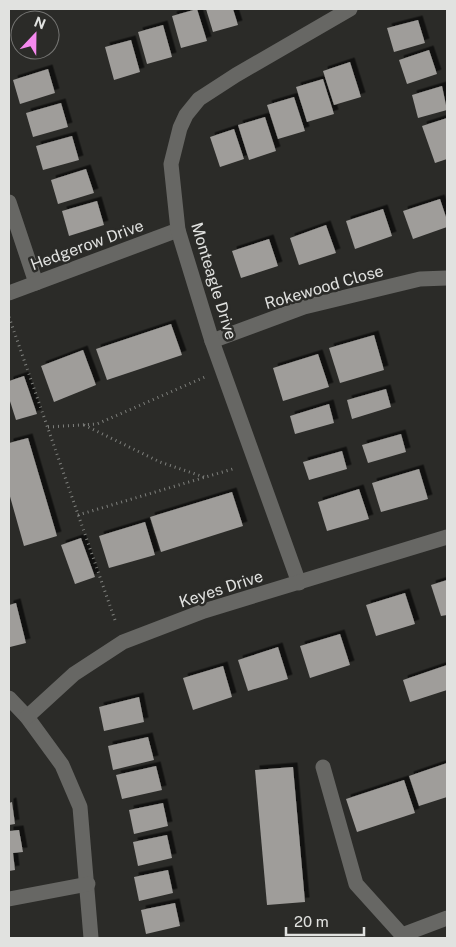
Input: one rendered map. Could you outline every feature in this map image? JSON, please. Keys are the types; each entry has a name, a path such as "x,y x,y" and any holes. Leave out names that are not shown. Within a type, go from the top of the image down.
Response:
{"street":[{"name":"Monteagle Drive","path":"299,583 212,341 178,230 171,164 180,128 186,114 199,99 350,9"},
{"path":"9,202 36,283"},
{"name":"Hedgerow Drive","path":"9,293 178,230"},
{"name":"Rokewood Close","path":"212,341 304,307 420,279 447,278"},
{"name":"Keyes Drive","path":"26,717 74,674 123,642 204,612 447,536"},
{"path":"9,698 26,717 62,765 80,807 88,884 91,938"},
{"path":"323,767 356,884 402,937 447,918"},
{"path":"9,899 88,884"}],"path":[{"path":"9,317 123,642"},
{"path":"48,427 97,424 223,370"},
{"path":"84,425 160,462 204,478"},
{"path":"78,515 256,462"}],"building":[{"path":"197,9 207,41 181,48 172,16"},
{"path":"206,9 233,9 238,25 213,32"},
{"path":"418,20 425,43 394,52 387,28"},
{"path":"163,25 172,57 147,64 138,32"},
{"path":"131,40 140,72 114,80 105,47"},
{"path":"429,50 437,74 407,84 399,60"},
{"path":"350,62 361,97 334,105 323,71"},
{"path":"48,69 55,93 20,104 13,80"},
{"path":"323,79 334,114 307,122 296,87"},
{"path":"442,86 447,110 418,118 412,95"},
{"path":"294,97 305,131 278,139 267,105"},
{"path":"61,103 68,127 33,137 26,113"},
{"path":"265,117 276,151 249,160 238,125"},
{"path":"447,118 447,159 435,163 422,126"},
{"path":"234,129 244,159 220,167 210,137"},
{"path":"72,136 79,160 43,170 36,146"},
{"path":"86,169 94,193 58,204 51,180"},
{"path":"440,199 447,220 447,227 413,239 403,211"},
{"path":"97,201 104,225 69,236 62,211"},
{"path":"383,209 392,236 355,249 346,221"},
{"path":"326,225 336,253 299,265 290,238"},
{"path":"269,239 278,266 241,278 232,251"},
{"path":"171,324 182,355 107,380 96,349"},
{"path":"374,335 384,370 340,383 329,348"},
{"path":"83,350 96,385 54,402 41,366"},
{"path":"318,354 329,387 283,401 273,368"},
{"path":"24,376 37,414 16,420 9,398 9,381"},
{"path":"386,389 391,407 352,419 347,400"},
{"path":"329,404 334,423 295,434 290,416"},
{"path":"401,434 406,452 368,463 362,445"},
{"path":"28,438 57,536 24,546 9,493 9,443"},
{"path":"342,451 347,469 309,480 303,462"},
{"path":"419,469 428,499 381,512 372,483"},
{"path":"359,489 369,519 327,531 318,502"},
{"path":"232,492 243,526 161,552 150,517"},
{"path":"145,522 155,555 109,568 99,536"},
{"path":"81,538 95,577 75,584 61,545"},
{"path":"447,580 447,615 441,616 431,585"},
{"path":"405,593 415,624 376,636 366,605"},
{"path":"16,603 26,643 10,647 9,605"},
{"path":"340,634 350,665 310,678 300,646"},
{"path":"278,647 288,679 248,691 238,660"},
{"path":"447,665 447,690 410,702 403,680"},
{"path":"223,666 232,697 193,710 183,678"},
{"path":"139,697 144,722 104,731 99,707"},
{"path":"148,737 154,760 113,770 108,746"},
{"path":"447,763 447,797 419,806 409,776"},
{"path":"156,766 162,790 122,799 116,775"},
{"path":"293,767 305,902 267,905 255,770"},
{"path":"404,780 415,813 357,832 346,799"},
{"path":"12,802 15,824 9,825 9,803"},
{"path":"163,803 168,826 134,834 129,810"},
{"path":"19,830 23,852 13,853 15,870 9,871 9,831"},
{"path":"167,835 172,858 138,866 133,842"},
{"path":"168,870 173,893 139,901 134,877"},
{"path":"175,903 180,926 146,934 141,910"}]}
